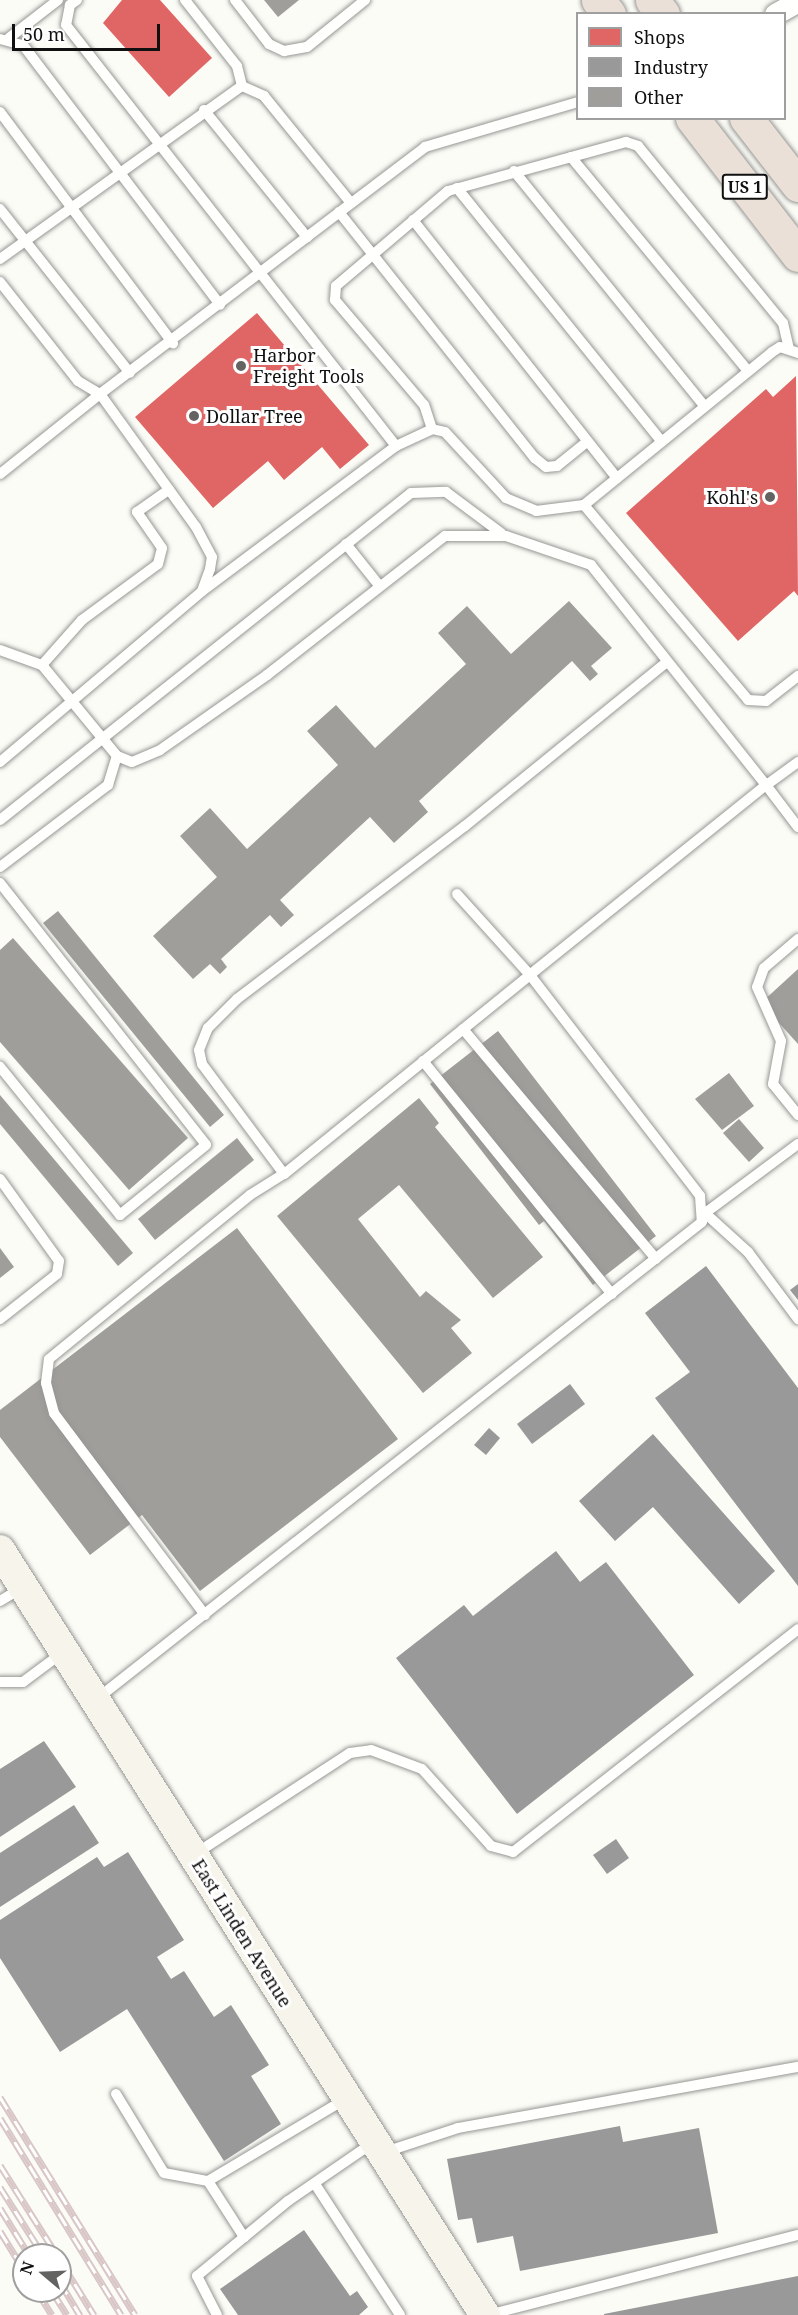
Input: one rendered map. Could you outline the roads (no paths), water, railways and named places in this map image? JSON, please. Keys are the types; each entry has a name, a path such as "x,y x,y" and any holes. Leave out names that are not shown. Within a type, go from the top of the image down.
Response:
{"highway":[{"path":"598,0 607,12"},
{"path":"652,0 661,12"},
{"name":"US 1","path":"694,120 798,255"},
{"name":"US 1","path":"748,120 798,185"}],"street":[{"path":"779,12 798,1"},
{"name":"East Linden Avenue","path":"0,1550 11,1594 64,1652 486,2315"}],"lane":[{"path":"185,0 237,66 242,86"},
{"path":"235,0 269,44 284,51 307,47 365,0"},
{"path":"66,1 5,38 37,62 118,173 220,305"},
{"path":"66,1 66,25 259,275 396,446"},
{"path":"0,259 204,110 242,86"},
{"path":"242,86 264,96 351,203"},
{"path":"0,474 100,394 173,343 425,147 576,103"},
{"path":"204,110 307,237"},
{"path":"0,112 173,343"},
{"path":"432,429 424,405 335,300 336,286 413,220 457,188 626,142 638,146 783,323 793,351"},
{"path":"571,157 748,371"},
{"path":"514,171 704,406"},
{"path":"457,188 662,442"},
{"path":"0,209 130,373"},
{"path":"339,212 375,253 535,458 546,467 557,466 587,442"},
{"path":"413,220 617,478"},
{"path":"0,282 78,381 100,394 169,490 212,556 202,591"},
{"path":"0,762 73,696 202,591 396,446 432,429 445,432 513,502 536,511 584,505 780,347 793,351"},
{"path":"0,820 106,739 411,493 435,489 506,536 591,565 798,827"},
{"path":"42,665 82,620 158,564 162,548 137,512 169,490"},
{"path":"584,505 748,700 766,701 798,676"},
{"path":"0,650 42,665 73,696 117,756 132,762 160,750 267,675 378,585 444,536 506,536"},
{"path":"346,544 378,585"},
{"path":"284,1174 202,1064 199,1050 208,1028 237,999 465,826 667,662"},
{"path":"0,867 108,785 117,756"},
{"path":"205,1615 54,1413 46,1383 50,1359 250,1195 284,1174 766,785 798,762"},
{"path":"0,882 206,1145 120,1215 0,1067"},
{"path":"457,894 530,975 700,1196 705,1213 748,1252 798,1319"},
{"path":"798,939 764,968 757,987 781,1041 773,1084 798,1115"},
{"path":"463,1029 656,1259"},
{"path":"423,1061 612,1294"},
{"path":"95,1700 694,1230 705,1213 798,1144"},
{"path":"0,1179 59,1261 57,1274 0,1318"},
{"path":"193,1855 350,1753 371,1750 422,1769 491,1846 513,1852 798,1629"},
{"path":"0,1682 22,1682 64,1652"},
{"path":"217,2315 196,2276 315,2184 378,2147 458,2128 798,2067"},
{"path":"116,2094 164,2173 208,2181 347,2098"},
{"path":"208,2181 244,2237"},
{"path":"315,2184 400,2315"},
{"path":"486,2315 798,2235"}],"railway":[{"path":"0,2097 135,2315"},
{"path":"0,2118 121,2315"},
{"path":"0,2165 49,2243"},
{"path":"0,2187 35,2243"},
{"path":"0,2208 22,2243"},
{"path":"0,2231 12,2250"},
{"path":"72,2279 94,2315"},
{"path":"72,2302 80,2315"},
{"path":"44,2303 52,2315"},
{"path":"60,2303 67,2315"}],"place":[{"name":"Harbor Freight Tools","path":"241,366"},
{"name":"Dollar Tree","path":"194,416"},
{"name":"Kohl's","path":"770,497"}]}
